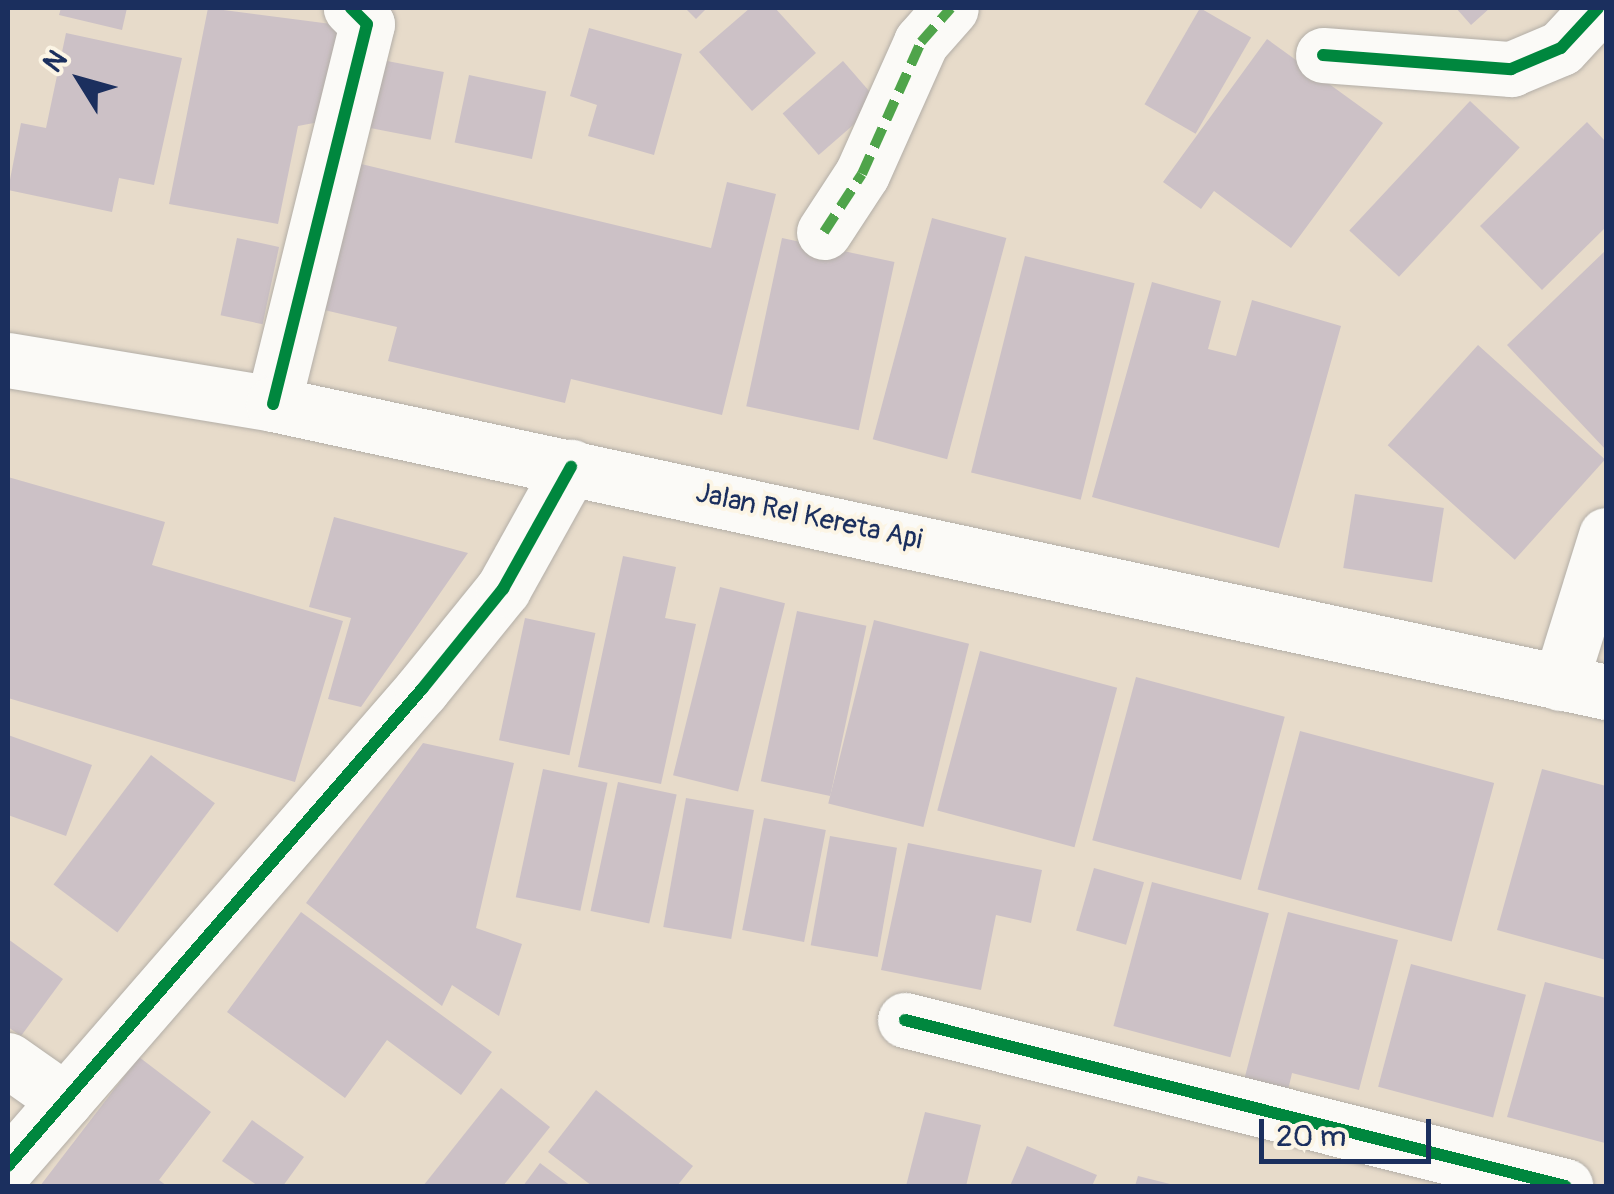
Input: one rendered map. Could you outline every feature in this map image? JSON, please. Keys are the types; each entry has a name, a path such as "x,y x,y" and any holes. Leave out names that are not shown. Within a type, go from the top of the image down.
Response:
{"street":[{"path":"273,404 366,24 351,8"},
{"path":"824,232 862,174 921,42 951,8"},
{"path":"1323,56 1511,69 1561,48 1598,8"},
{"name":"Jalan Rel Kereta Api","path":"8,360 273,404 1584,688"},
{"path":"8,1166 491,603 571,467"},
{"path":"1584,688 1606,535"},
{"path":"905,1020 1565,1186"},
{"path":"8,1060 65,1100"}],"building":[{"path":"61,8 127,8 122,30 59,15"},
{"path":"208,8 339,25 319,122 298,126 278,224 169,204"},
{"path":"685,8 707,8 696,19"},
{"path":"750,8 775,8 816,53 752,111 699,52"},
{"path":"1200,8 1251,38 1196,134 1144,104"},
{"path":"1456,8 1490,8 1471,25"},
{"path":"589,28 682,54 654,155 588,136 597,105 570,96"},
{"path":"66,33 182,58 154,185 119,178 112,212 8,190 21,123 46,128"},
{"path":"1267,39 1383,123 1291,248 1214,191 1201,209 1163,182"},
{"path":"382,60 444,72 431,140 369,128"},
{"path":"843,61 879,103 819,155 783,113"},
{"path":"469,75 546,91 532,159 455,142"},
{"path":"1470,101 1520,147 1399,277 1349,230"},
{"path":"1587,122 1606,142 1606,227 1542,290 1480,226"},
{"path":"357,163 711,248 727,182 776,194 722,415 571,379 565,403 388,361 397,327 320,309"},
{"path":"932,218 1006,238 947,459 873,439"},
{"path":"237,238 279,247 263,324 221,315"},
{"path":"782,238 894,262 859,430 746,406"},
{"path":"1606,250 1606,450 1507,345"},
{"path":"1025,256 1135,283 1081,500 971,472"},
{"path":"1152,282 1221,301 1208,349 1236,356 1252,300 1341,326 1279,548 1092,497"},
{"path":"1478,345 1605,459 1515,560 1388,445"},
{"path":"8,477 165,522 152,565 343,621 295,782 8,698"},
{"path":"1355,494 1444,508 1432,582 1343,568"},
{"path":"334,517 468,553 361,707 328,699 351,618 309,607"},
{"path":"623,556 676,567 665,618 696,624 661,784 578,767"},
{"path":"720,587 785,603 738,791 673,775"},
{"path":"797,611 866,626 830,796 761,781"},
{"path":"525,618 595,633 569,755 499,740"},
{"path":"874,620 969,644 923,827 828,803"},
{"path":"980,651 1117,688 1074,847 937,810"},
{"path":"1136,677 1285,717 1241,880 1092,840"},
{"path":"1300,731 1494,783 1452,941 1258,889"},
{"path":"8,735 92,765 66,836 8,815"},
{"path":"423,743 514,763 476,928 522,944 499,1016 452,985 442,1006 306,903"},
{"path":"151,755 215,803 117,933 54,884"},
{"path":"543,769 608,783 580,911 516,897"},
{"path":"1542,769 1606,786 1606,960 1497,930"},
{"path":"618,782 677,794 649,924 591,911"},
{"path":"686,798 754,810 731,939 663,927"},
{"path":"764,818 826,830 804,942 742,930"},
{"path":"830,836 897,848 878,957 811,945"},
{"path":"908,843 1042,870 1031,923 996,915 981,990 881,970"},
{"path":"1094,868 1144,882 1126,945 1076,930"},
{"path":"1152,882 1269,913 1230,1057 1113,1026"},
{"path":"301,912 492,1052 461,1095 387,1040 345,1098 227,1012"},
{"path":"1288,912 1398,940 1359,1090 1292,1073 1286,1099 1242,1088"},
{"path":"8,939 63,979 21,1036 8,1027"},
{"path":"1411,964 1526,995 1493,1117 1378,1087"},
{"path":"1545,982 1606,998 1605,1143 1507,1117"},
{"path":"139,1057 211,1112 159,1180 167,1186 40,1186"},
{"path":"501,1088 550,1127 503,1186 423,1186"},
{"path":"596,1090 693,1166 677,1186 592,1186 548,1152"},
{"path":"925,1112 981,1125 966,1186 906,1186"},
{"path":"252,1120 304,1157 283,1186 258,1186 222,1161"},
{"path":"1027,1146 1097,1175 1092,1186 1010,1186"},
{"path":"540,1163 571,1186 523,1186"},
{"path":"1138,1176 1174,1185 1174,1186 1135,1186"}],"marked path":[{"path":"824,232 862,174 921,42 951,8"}],"cycle path":[{"path":"273,404 367,24 351,8"},
{"path":"1323,55 1511,69 1561,48 1598,8"},
{"path":"8,1166 422,689 503,589 571,467"},
{"path":"905,1020 1565,1186"}]}
